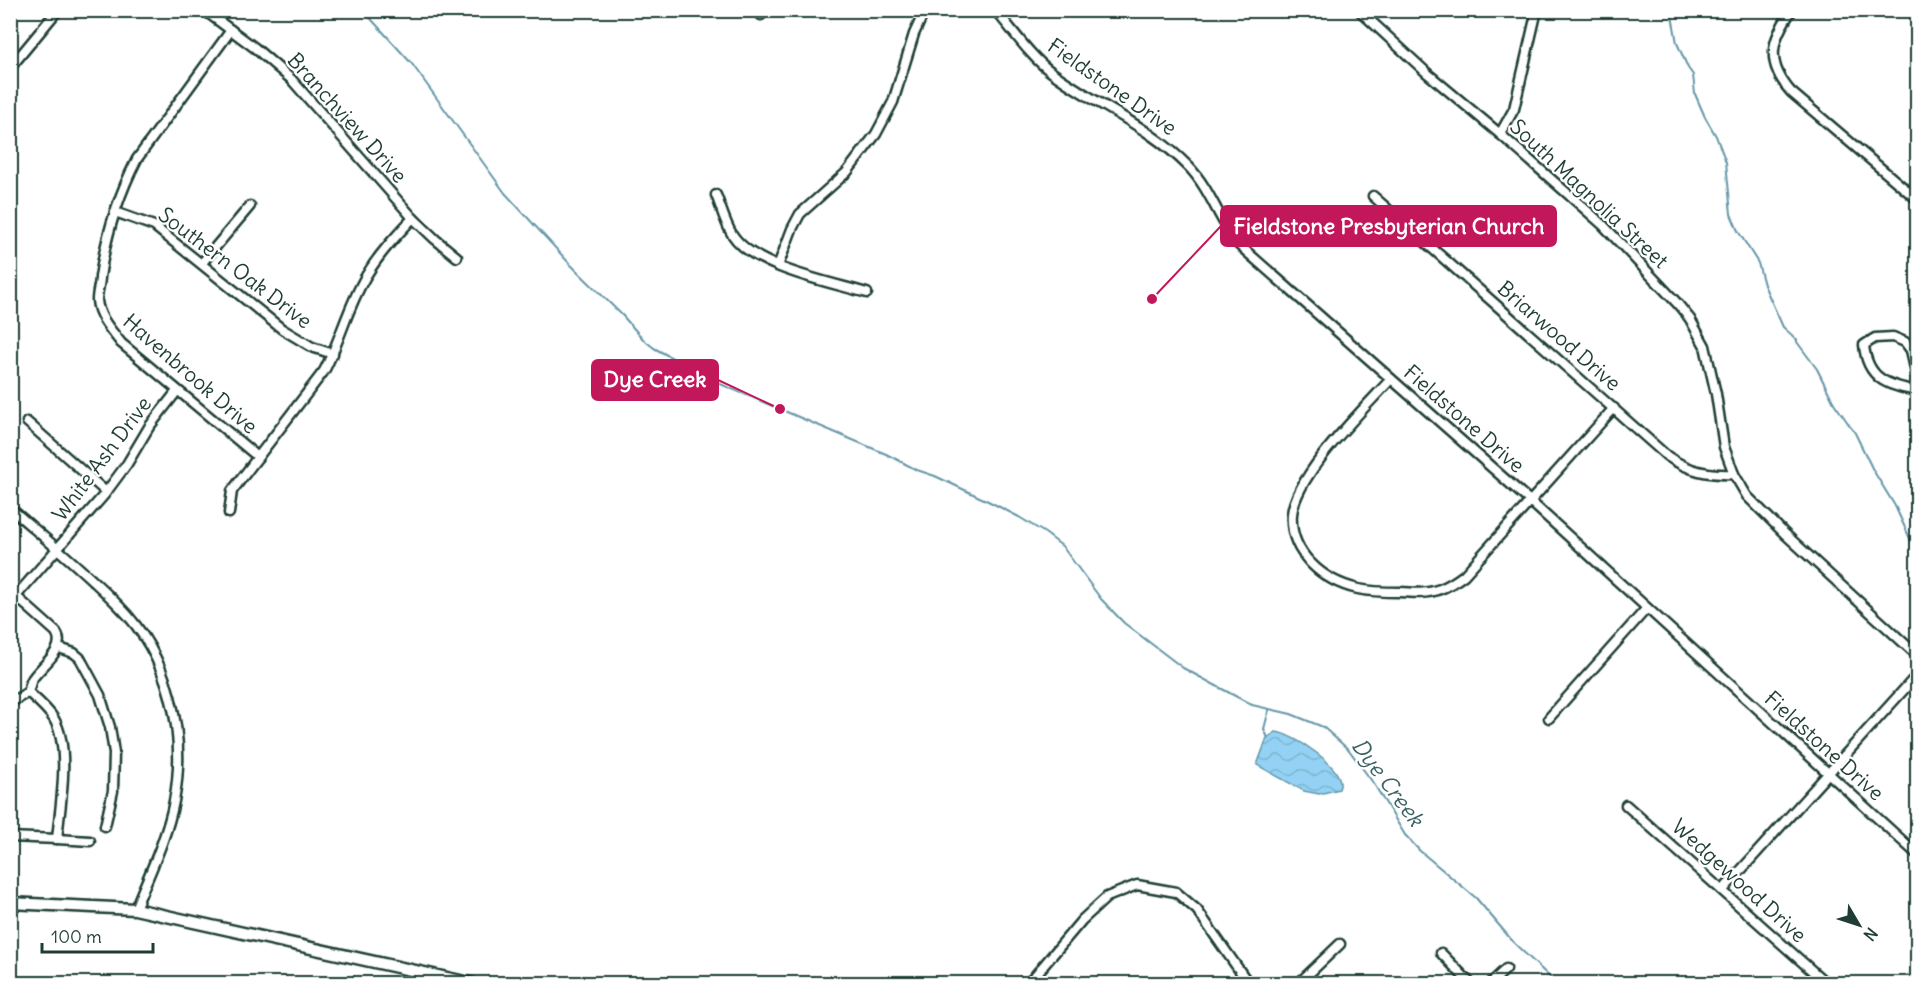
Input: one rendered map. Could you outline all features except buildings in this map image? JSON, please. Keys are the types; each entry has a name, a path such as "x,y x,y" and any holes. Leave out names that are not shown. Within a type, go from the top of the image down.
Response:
{"main road":[{"path":"10,903 135,909 474,984"}],"street":[{"path":"10,68 26,52 58,10"},
{"name":"Branchview Drive","path":"204,10 291,79 413,218 457,257"},
{"path":"778,266 800,214 847,172 876,134 892,102 914,34 925,10"},
{"name":"Fieldstone Drive","path":"994,10 1048,69 1150,132 1169,148 1200,181 1238,244 1531,502 1917,855"},
{"name":"South Magnolia Street","path":"1359,10 1427,73 1603,225 1690,319 1705,346 1714,383 1724,447 1734,474 1747,496 1917,656"},
{"path":"1500,134 1514,109 1537,10"},
{"path":"1792,10 1779,28 1774,46 1775,68 1781,81 1917,200"},
{"name":"Havenbrook Drive","path":"231,30 137,159 127,178 104,255 97,301 104,321 121,343 258,457"},
{"path":"716,195 732,234 752,254 778,266 867,293"},
{"name":"Briarwood Drive","path":"1373,196 1667,456 1682,466 1700,473 1734,474"},
{"path":"202,263 250,206"},
{"name":"Southern Oak Drive","path":"115,212 154,226 282,329 312,347 333,354"},
{"path":"229,513 232,491 324,371 365,278 393,239 413,218"},
{"path":"1917,383 1911,350 1905,342 1893,337 1875,338 1864,345 1865,358 1876,376 1887,383 1917,391"},
{"path":"1391,378 1318,461 1298,494 1292,513 1293,533 1300,551 1315,568 1335,581 1358,589 1424,593 1453,584 1531,502 1614,408"},
{"name":"White Ash Drive","path":"13,593 56,549 106,492 127,464 149,427 177,391"},
{"path":"27,422 106,492"},
{"path":"10,508 121,607 142,635 159,665 171,698 177,733 178,768 174,803 164,836 135,909"},
{"path":"10,703 28,692 31,681 59,648 59,638 56,632 13,593"},
{"path":"1549,717 1647,608"},
{"path":"59,648 74,653 80,658 100,695 110,727 114,753 113,791 105,826"},
{"path":"1723,890 1917,674"},
{"path":"28,692 55,721 60,737 61,792 57,839"},
{"name":"Wedgewood Drive","path":"1626,806 1827,984"},
{"path":"10,837 90,841"},
{"path":"1028,984 1082,920 1107,897 1137,885 1176,892 1197,910 1249,984"},
{"path":"1298,984 1340,944"},
{"path":"1441,953 1471,984"},
{"path":"1490,984 1506,969"}],"water":[{"path":"1276,732 1306,746 1328,763 1340,781 1339,789 1319,794 1304,791 1257,765 1267,738"}],"waterway":[{"name":"Dye Creek","path":"363,10 412,64 505,193 644,340 654,348 718,383 886,454 1019,517 1062,546 1101,599 1124,623 1183,668 1252,705 1291,714 1323,727 1349,750 1374,784 1405,835 1420,851 1476,898 1515,944 1557,984"},
{"path":"1671,10 1677,43 1693,75 1695,94 1726,162 1731,214 1738,231 1758,263 1764,285 1783,327 1797,340 1817,369 1834,403 1855,433 1873,470 1895,506 1918,556"},
{"path":"1268,738 1264,729 1269,710"}],"place":[{"name":"Fieldstone Presbyterian Church","path":"1152,299"},
{"name":"Dye Creek","path":"780,409"}]}
